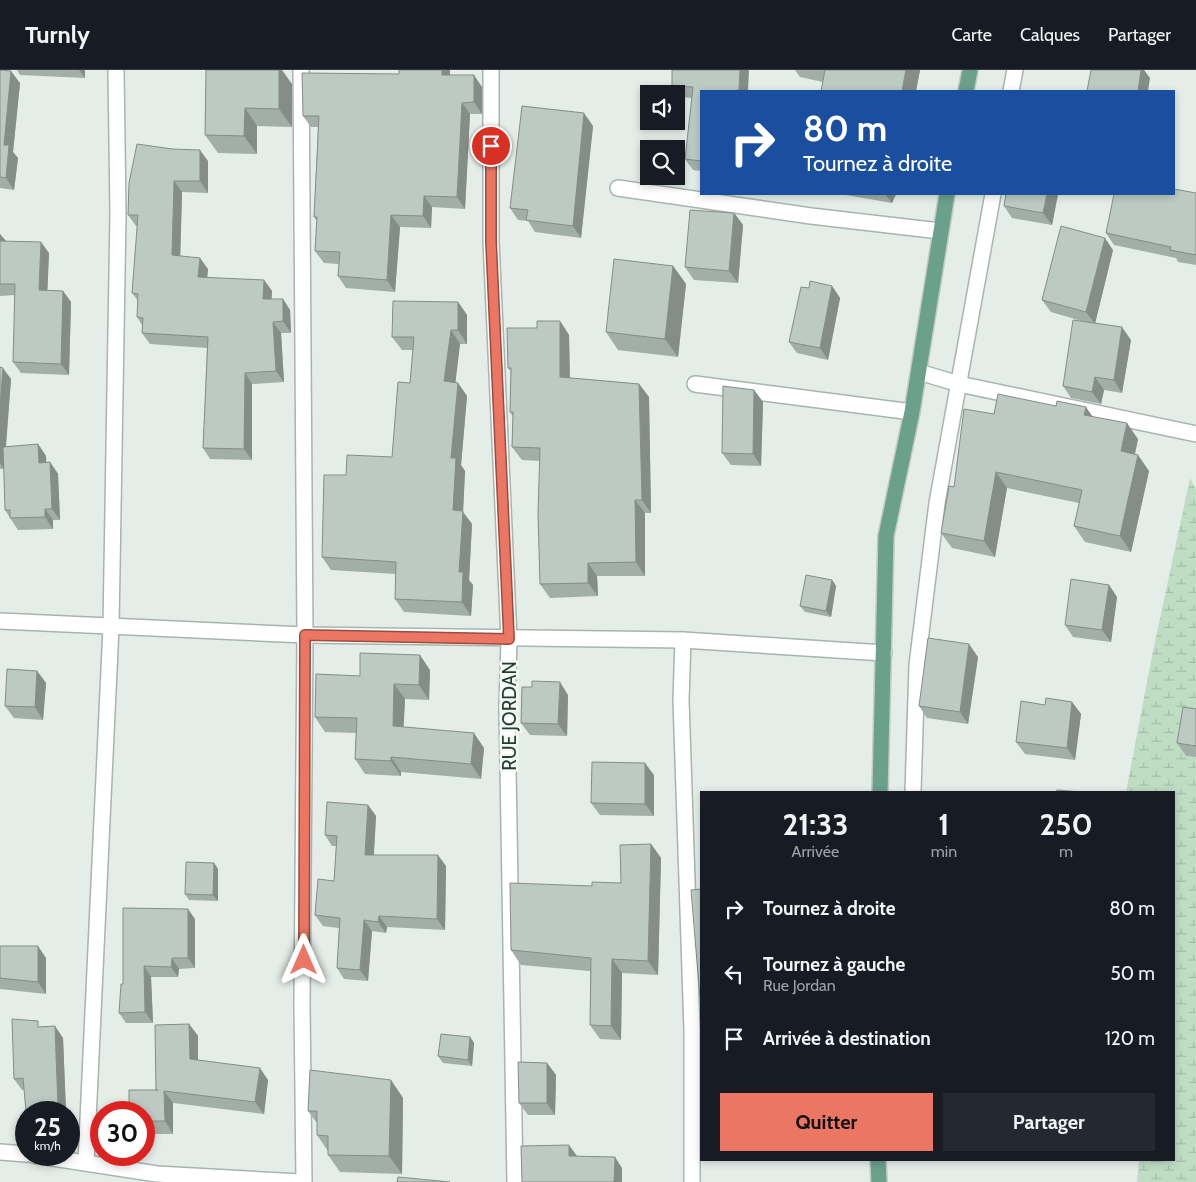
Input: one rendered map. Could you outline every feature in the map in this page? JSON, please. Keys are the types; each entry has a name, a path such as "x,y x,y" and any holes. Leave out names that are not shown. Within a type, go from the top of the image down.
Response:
{"main road":[{"path":"966,90 970,70"},
{"path":"880,791 886,536 912,412 947,195"},
{"path":"878,1161 879,1182"}],"street":[{"path":"86,1163 111,627 118,214 116,70"},
{"path":"80,1162 156,1174 303,1182 302,1004 305,635 301,70"},
{"name":"RUE JORDAN","path":"491,70 491,241 509,639 507,708 515,1182"},
{"path":"1011,90 1015,70"},
{"path":"618,188 811,216 940,231"},
{"path":"913,791 917,665 937,503 993,195"},
{"path":"919,372 959,384 1196,434"},
{"path":"695,384 912,412"},
{"path":"0,621 305,635 683,640 884,653"},
{"path":"683,640 681,700 692,1030 692,1182"},
{"path":"0,1152 15,1153"}],"green space":[{"path":"1190,478 1196,490 1196,1182 1137,1182 1139,1161 1175,1161 1175,791 1126,791 1152,656"}],"building":[{"path":"0,70 11,71 4,145 9,145 6,178 0,177"},
{"path":"206,70 279,70 279,109 245,108 244,136 205,135"},
{"path":"399,70 442,70 442,75 474,75 474,102 462,103 457,197 424,196 423,216 391,215 387,280 338,276 340,252 315,251 317,217 314,217 319,116 303,116 302,73 399,74"},
{"path":"672,70 740,70 739,90 700,90 700,161 685,159 693,87 672,85"},
{"path":"825,70 906,70 902,90 821,90"},
{"path":"1091,70 1141,70 1138,90 1087,90"},
{"path":"522,106 584,113 573,226 526,220 528,210 510,208"},
{"path":"137,144 172,149 200,150 200,181 174,181 172,255 200,258 198,277 264,280 263,299 283,299 283,321 273,322 276,371 245,373 244,449 203,448 208,337 142,333 143,318 137,317 138,294 132,293 138,215 128,215 129,183"},
{"path":"1175,189 1196,193 1196,255 1170,250 1171,247 1106,233 1114,195 1175,195"},
{"path":"1006,195 1047,195 1043,213 1004,206"},
{"path":"690,210 734,213 729,271 685,267"},
{"path":"1061,226 1105,238 1086,312 1042,300"},
{"path":"0,241 41,242 39,290 63,291 61,364 13,362 15,284 0,284"},
{"path":"614,259 673,266 665,339 606,332"},
{"path":"810,281 832,286 820,348 789,342 801,287 809,288"},
{"path":"393,301 458,302 458,330 451,330 444,381 458,383 451,458 456,458 453,510 463,511 459,572 463,572 462,602 395,599 396,562 322,557 324,475 346,475 347,455 392,457 398,382 410,383 414,337 392,337"},
{"path":"1073,320 1122,327 1114,380 1095,377 1092,392 1063,386"},
{"path":"537,321 560,321 560,377 639,384 642,500 635,500 636,562 588,563 588,583 540,584 538,514 540,448 512,447 513,412 510,412 511,368 508,368 507,328 537,328"},
{"path":"0,367 3,368 0,407"},
{"path":"723,386 754,390 753,454 722,453"},
{"path":"998,394 1056,406 1057,401 1086,407 1084,415 1127,423 1121,451 1138,455 1120,536 1074,526 1082,490 996,472 984,541 941,533 949,486 954,487 964,409 994,414"},
{"path":"38,444 39,463 50,462 52,509 45,509 45,517 10,518 10,510 5,510 3,447"},
{"path":"806,575 832,580 826,611 800,606"},
{"path":"1071,579 1109,585 1102,630 1065,625"},
{"path":"928,638 969,644 960,712 919,706"},
{"path":"360,653 420,655 419,685 394,684 393,726 474,733 471,764 391,757 391,761 355,759 357,718 315,717 316,674 360,676"},
{"path":"7,669 37,671 35,707 5,706"},
{"path":"532,681 560,682 558,724 521,723 522,687 532,687"},
{"path":"1046,698 1072,702 1067,748 1016,742 1021,701 1045,705"},
{"path":"1183,707 1196,709 1196,746 1177,743"},
{"path":"592,762 645,763 645,804 591,803"},
{"path":"327,802 368,805 365,855 438,855 437,919 379,916 378,922 364,920 360,970 337,968 340,918 315,915 318,879 334,881 337,836 325,835"},
{"path":"651,844 648,961 612,959 611,1026 590,1025 591,958 511,950 510,883 592,886 592,882 621,883 620,845"},
{"path":"186,862 214,863 213,895 185,894"},
{"path":"700,889 700,998 691,890"},
{"path":"123,908 188,909 188,958 172,958 171,967 144,966 145,1012 119,1013 121,984 123,984"},
{"path":"0,946 38,946 38,982 0,978"},
{"path":"12,1019 38,1021 38,1027 55,1026 58,1101 25,1101 23,1078 14,1079"},
{"path":"189,1024 190,1059 260,1068 255,1102 164,1091 165,1121 155,1121 155,1101 129,1101 129,1090 156,1090 155,1025"},
{"path":"441,1034 470,1037 468,1060 438,1056"},
{"path":"518,1062 547,1063 547,1103 519,1103"},
{"path":"310,1070 391,1080 389,1156 328,1155 328,1136 317,1135 317,1111 308,1111"},
{"path":"569,1145 569,1156 615,1157 614,1182 522,1182 521,1146"},
{"path":"398,1177 450,1182 397,1182"}],"route":[{"path":"304,960 305,635 509,639 491,241 491,146"}]}
